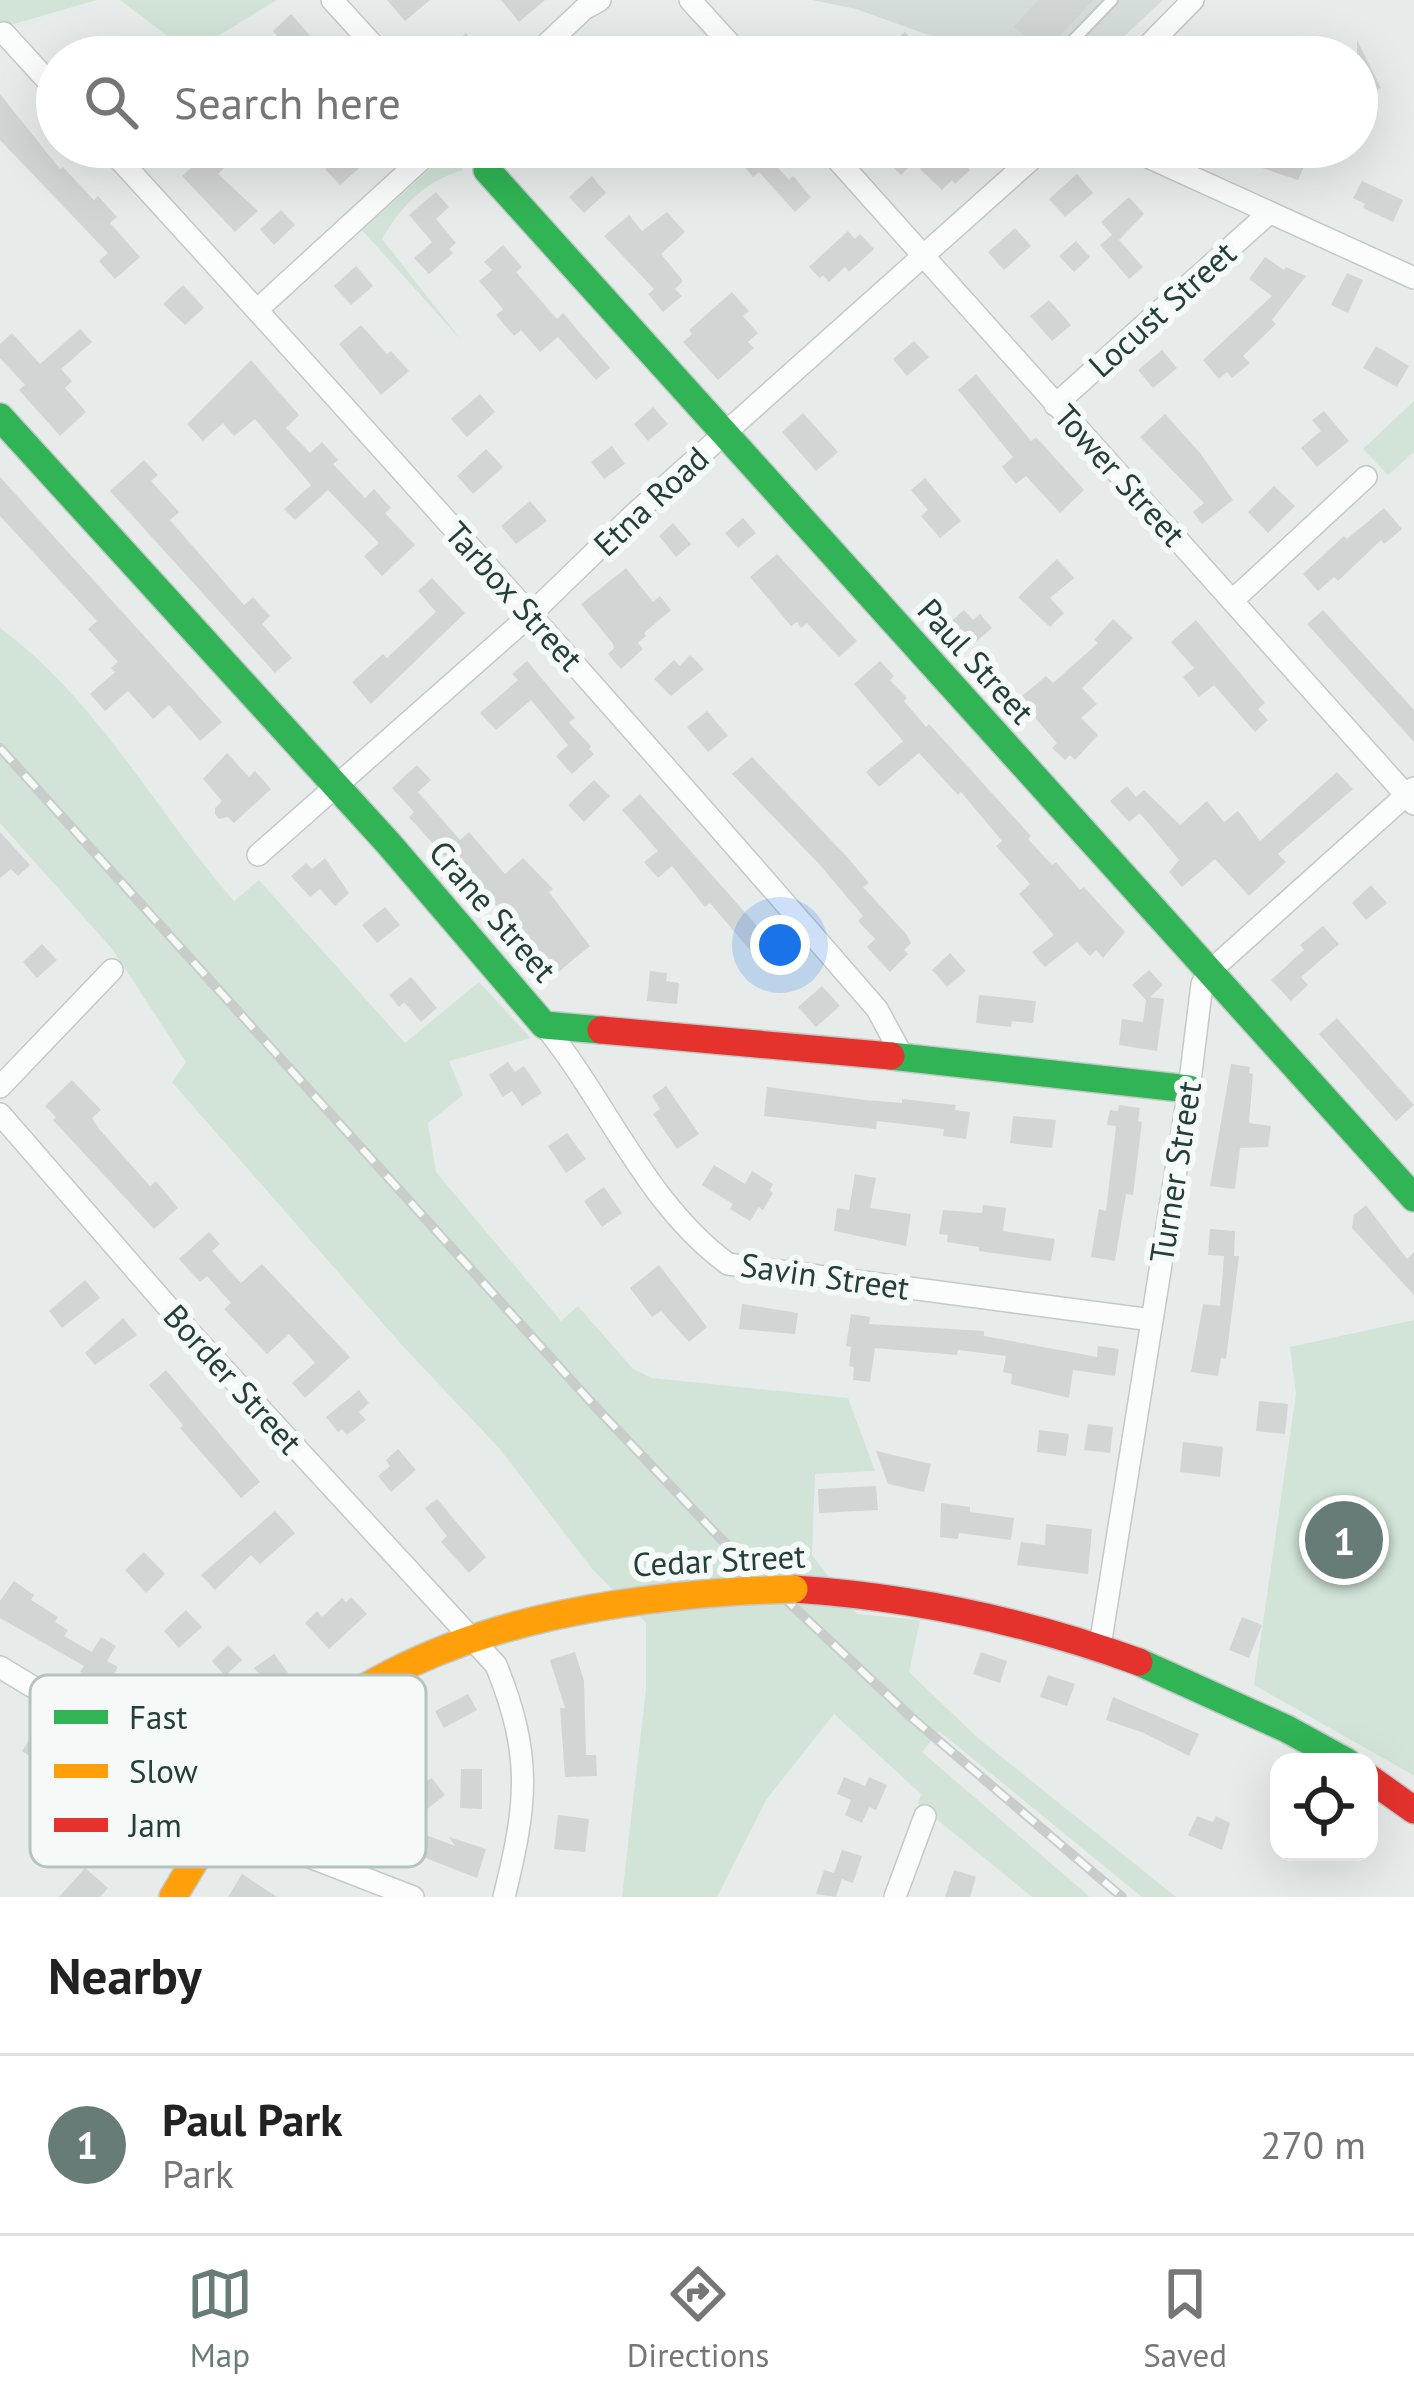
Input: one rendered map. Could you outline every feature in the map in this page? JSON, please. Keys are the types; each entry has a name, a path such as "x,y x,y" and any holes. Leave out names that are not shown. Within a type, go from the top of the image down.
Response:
{"street":[{"path":"332,0 365,36"},
{"path":"557,36 600,0"},
{"path":"690,0 723,36"},
{"path":"1158,36 1193,0"},
{"path":"4,33 36,69"},
{"name":"Tarbox Street","path":"127,168 529,616 604,693 877,1009 903,1057"},
{"path":"257,310 412,168"},
{"name":"Tower Street","path":"845,168 1411,796"},
{"name":"Etna Road","path":"258,855 1022,168"},
{"path":"1172,168 1414,278"},
{"name":"Paul Street","path":"487,170 1414,1198"},
{"name":"Locust Street","path":"1055,405 1269,213"},
{"name":"Crane Street","path":"0,416 335,785 544,1025 903,1057 1189,1089"},
{"path":"1233,600 1366,477"},
{"path":"1209,972 1411,796"},
{"path":"0,1087 112,970"},
{"name":"Turner Street","path":"1100,1646 1189,1089 1199,997 1209,972"},
{"name":"Savin Street","path":"544,1025 571,1058 673,1215 702,1246 728,1264 1152,1320"},
{"name":"Border Street","path":"0,1114 359,1521 496,1665 512,1704 525,1782 524,1816 505,1897"},
{"name":"Cedar Street","path":"388,1675 474,1638 606,1604 794,1589 897,1596 956,1606 1100,1646 1214,1693 1330,1753"},
{"path":"0,1667 30,1685"},
{"path":"1378,1784 1414,1810"},
{"path":"895,1897 926,1816"},
{"name":"Cedar Street","path":"173,1897 191,1867"},
{"path":"335,1867 413,1897"}],"lane":[{"path":"1077,36 1112,0"}],"shaded area":[{"path":"812,0 1163,0 1124,36 931,36 856,9"}],"green space":[{"path":"0,0 97,0 0,28"},
{"path":"120,0 277,0 218,36 168,36"},
{"path":"431,168 461,168 416,196 382,239 462,341 362,230"},
{"path":"1414,401 1414,452 1388,475 1363,449"},
{"path":"0,628 67,688 234,901 259,880 405,1043 479,982 531,1038 449,1061 463,1095 428,1123 436,1172 561,1321 578,1306 633,1369 652,1378 848,1398 875,1471 815,1474 812,1555 857,1614 920,1620 909,1672 978,1738 1176,1897 1142,1897 939,1731 922,1752 1090,1897 1032,1897 918,1804 921,1794 834,1714 766,1800 717,1897 622,1897 646,1689 646,1623 593,1570 499,1448 400,1343 172,1082 186,1062 113,950 0,823"},
{"path":"1414,1320 1414,1775 1254,1685 1296,1394 1290,1347"}],"building":[{"path":"387,0 430,0 405,21"},
{"path":"501,0 545,0 519,22"},
{"path":"1038,0 1093,0 1060,36 1024,36 1014,27"},
{"path":"291,14 310,36 277,36 273,31"},
{"path":"0,94 36,139 36,168 64,168 94,200 98,196 117,217 110,223 140,257 115,279 99,261 108,253 0,140"},
{"path":"191,168 224,168 218,174 258,211 235,232 182,176"},
{"path":"326,168 359,168 340,185"},
{"path":"745,168 778,168 789,180 793,176 811,197 795,212 759,172 753,177"},
{"path":"968,168 970,170 942,190 920,169"},
{"path":"1262,168 1303,168 1298,180"},
{"path":"1077,174 1093,193 1065,217 1049,199"},
{"path":"592,176 606,193 584,213 569,197"},
{"path":"1362,181 1403,200 1393,222 1353,198"},
{"path":"436,192 449,207 436,219 456,243 449,249 453,253 429,274 414,258 432,242 409,215"},
{"path":"1129,197 1144,214 1119,240 1143,267 1129,279 1100,245 1112,235 1101,222"},
{"path":"281,210 295,225 274,245 260,229"},
{"path":"667,212 685,232 661,254 683,281 675,289 682,296 663,312 648,294 654,289 604,236 629,215 642,231"},
{"path":"1015,228 1031,246 1004,270 988,252"},
{"path":"848,231 855,239 860,234 874,249 849,272 845,267 829,282 823,275 820,278 809,267"},
{"path":"1076,241 1090,257 1074,272 1059,256"},
{"path":"503,245 522,267 516,272 557,319 563,313 610,368 596,380 558,337 540,352 521,330 514,336 496,315 503,309 479,281 492,270 484,262"},
{"path":"1265,257 1284,270 1306,276 1272,320 1276,324 1243,356 1250,363 1232,378 1227,372 1219,379 1203,360 1272,296 1249,279"},
{"path":"356,266 373,286 351,305 334,286"},
{"path":"1347,273 1363,280 1348,313 1331,305"},
{"path":"183,285 204,308 185,325 163,304"},
{"path":"732,292 749,311 743,316 758,333 748,342 754,348 718,380 683,342 692,334 689,330"},
{"path":"1049,300 1071,325 1052,341 1030,316"},
{"path":"361,325 409,371 381,395 339,344"},
{"path":"80,329 92,342 61,369 72,381 65,388 86,412 60,436 19,390 25,385 0,358 0,344 12,333 40,364"},
{"path":"914,341 929,357 907,376 893,359"},
{"path":"1376,346 1409,366 1397,387 1363,368"},
{"path":"1162,350 1177,368 1153,388 1138,370"},
{"path":"251,360 299,415 286,428 310,453 322,442 338,460 333,464 365,498 374,489 391,508 385,513 415,545 382,576 364,556 379,543 328,490 295,520 284,509 311,485 255,419 234,436 223,423 203,441 187,424"},
{"path":"976,374 1031,441 1036,437 1084,490 1060,513 1026,476 1016,484 1002,467 1013,457 958,390"},
{"path":"480,394 495,412 467,437 451,419"},
{"path":"653,407 668,424 648,441 634,424"},
{"path":"1324,411 1349,441 1317,467 1301,448 1321,431 1312,420"},
{"path":"803,413 838,452 816,471 782,432"},
{"path":"1165,414 1233,500 1202,524 1193,512 1204,503 1140,437"},
{"path":"612,446 625,464 604,479 591,462"},
{"path":"486,449 503,467 473,494 457,476"},
{"path":"144,460 158,475 151,481 179,512 170,520 244,605 253,597 270,616 262,624 292,658 275,673 110,491"},
{"path":"0,477 222,722 200,741 169,705 153,719 128,691 105,711 90,694 115,672 111,668 118,662 88,629 97,621 0,516"},
{"path":"925,478 961,521 940,538 921,516 928,510 911,490"},
{"path":"1274,486 1295,506 1268,533 1248,512"},
{"path":"530,501 547,521 516,544 501,526"},
{"path":"1384,508 1402,529 1384,544 1381,540 1338,581 1334,577 1318,591 1303,574"},
{"path":"743,518 756,533 738,548 725,533"},
{"path":"673,523 691,544 676,557 659,536"},
{"path":"777,554 857,641 839,657 807,623 801,628 797,622 791,626 750,577"},
{"path":"1057,559 1074,578 1050,598 1064,613 1050,627 1018,597"},
{"path":"626,568 653,602 660,596 671,610 644,633 638,643 643,649 621,669 608,654 613,644 581,604"},
{"path":"432,578 465,613 371,704 352,682 383,654 387,658 436,612 418,591"},
{"path":"964,610 973,620 980,614 992,628 969,648 949,623"},
{"path":"1323,610 1414,710 1414,742 1307,624"},
{"path":"1113,619 1133,638 1082,688 1097,704 1081,718 1098,735 1075,760 1070,755 1065,760 1052,748 1057,743 1023,704 1022,696 1046,676 1053,683 1098,643 1094,640"},
{"path":"1196,620 1265,703 1258,709 1268,720 1255,732 1214,685 1199,697 1183,677 1194,668 1171,642"},
{"path":"690,655 704,669 671,696 654,679 674,660 680,666"},
{"path":"527,661 575,718 569,723 591,746 594,754 572,774 556,756 568,745 531,700 496,730 480,713 518,680 512,674"},
{"path":"880,661 926,727 929,724 1052,865 1056,862 1080,890 1084,887 1125,932 1103,958 1096,950 1090,956 1077,942 1045,967 1032,952 1054,935 1019,894 1030,884 996,846 1002,841 961,792 958,795 919,753 879,787 866,772 903,741 854,684"},
{"path":"707,711 728,736 708,752 687,727"},
{"path":"227,753 249,777 255,771 271,789 234,823 215,814 222,801 203,779"},
{"path":"752,757 848,858 869,883 863,887 907,935 911,943 904,950 908,954 890,972 867,947 875,939 858,921 863,916 732,774"},
{"path":"417,765 431,780 418,792 460,840 469,832 505,874 523,858 553,889 549,892 590,946 557,973 525,936 518,942 504,928 511,922 484,892 480,896 409,817 414,812 392,788"},
{"path":"1337,772 1353,789 1278,854 1286,862 1249,896 1215,859 1182,887 1169,872 1179,860 1140,813 1129,822 1110,801 1127,786 1136,797 1144,790 1180,825 1207,801 1224,822 1238,811 1260,841"},
{"path":"594,780 610,796 584,822 568,805"},
{"path":"640,794 766,936 773,931 786,946 780,951 789,961 771,975 672,866 658,878 644,862 658,851 622,810"},
{"path":"0,832 30,865 18,876 11,869 0,878"},
{"path":"325,858 349,893 335,906 320,889 310,897 291,876 306,863 312,869"},
{"path":"1371,885 1387,903 1366,920 1352,903"},
{"path":"385,907 400,925 377,943 362,925"},
{"path":"1323,926 1339,944 1301,977 1308,985 1291,1001 1271,980"},
{"path":"42,944 57,960 37,978 23,962"},
{"path":"950,953 966,971 947,987 932,970"},
{"path":"1149,970 1163,985 1150,997 1164,999 1157,1051 1119,1045 1122,1019 1143,1022 1146,1000 1132,985"},
{"path":"650,971 667,973 666,981 679,983 677,1004 647,1001"},
{"path":"411,977 437,1008 421,1022 404,1002 399,1007 389,995"},
{"path":"822,986 840,1006 816,1027 798,1007"},
{"path":"979,995 1036,1001 1033,1023 1012,1021 1011,1027 976,1023"},
{"path":"1337,1018 1414,1105 1396,1121 1319,1034"},
{"path":"508,1062 515,1072 524,1066 542,1093 522,1106 512,1091 503,1097 489,1075"},
{"path":"1231,1064 1250,1067 1253,1074 1249,1123 1271,1126 1268,1147 1240,1148 1235,1189 1210,1186"},
{"path":"72,1080 101,1110 92,1118 99,1129 150,1186 156,1181 178,1208 154,1229 45,1106"},
{"path":"666,1086 699,1134 677,1149 653,1114 660,1109 652,1096"},
{"path":"767,1087 865,1100 956,1105 955,1110 970,1112 966,1139 943,1136 944,1129 877,1121 876,1129 764,1116"},
{"path":"1119,1105 1140,1108 1138,1121 1142,1122 1133,1195 1126,1194 1115,1261 1091,1257 1099,1209 1106,1211 1116,1126 1107,1125 1110,1110 1118,1111"},
{"path":"1013,1116 1056,1120 1052,1148 1010,1143"},
{"path":"567,1133 586,1159 566,1173 548,1146"},
{"path":"714,1165 745,1184 752,1171 773,1184 763,1210 759,1207 750,1221 702,1185"},
{"path":"855,1174 876,1178 870,1208 911,1214 906,1246 834,1231 837,1208 849,1210"},
{"path":"604,1187 622,1213 602,1227 584,1201"},
{"path":"983,1205 1006,1208 1003,1231 1055,1239 1051,1261 979,1251 979,1247 947,1242 948,1235 939,1234 943,1210 982,1213"},
{"path":"1366,1205 1407,1259 1414,1252 1414,1295 1352,1228 1354,1215"},
{"path":"1210,1229 1235,1231 1234,1256 1239,1256 1226,1359 1221,1358 1218,1376 1191,1372 1203,1304 1220,1306 1224,1256 1208,1255"},
{"path":"209,1232 220,1244 212,1251 241,1283 262,1264 350,1357 305,1398 292,1383 315,1363 289,1334 267,1354 224,1309 231,1303 207,1276 200,1282 179,1259"},
{"path":"659,1265 707,1327 689,1342 661,1311 652,1317 630,1288"},
{"path":"85,1280 100,1298 62,1328 49,1311"},
{"path":"742,1304 798,1313 795,1334 739,1329"},
{"path":"851,1314 870,1317 869,1324 984,1331 984,1336 1097,1357 1098,1346 1119,1349 1115,1376 1073,1370 1069,1398 1011,1384 1012,1374 1003,1372 1006,1356 875,1348 870,1382 853,1380 851,1347 846,1346"},
{"path":"123,1318 137,1335 95,1365 85,1353"},
{"path":"166,1370 260,1482 241,1498 149,1385"},
{"path":"359,1390 369,1403 359,1412 366,1420 347,1435 342,1429 338,1432 326,1417"},
{"path":"1259,1401 1288,1404 1285,1434 1256,1431"},
{"path":"1088,1424 1113,1427 1110,1453 1084,1450"},
{"path":"1039,1430 1069,1434 1066,1456 1037,1452"},
{"path":"1183,1442 1223,1447 1220,1477 1180,1472"},
{"path":"398,1449 416,1470 391,1492 378,1476 390,1466 386,1460"},
{"path":"876,1451 931,1464 924,1492 888,1484"},
{"path":"876,1486 878,1510 819,1513 818,1489"},
{"path":"437,1499 486,1557 469,1573 441,1542 447,1536 425,1508"},
{"path":"941,1503 1014,1518 1011,1540 959,1533 958,1539 940,1537"},
{"path":"275,1511 295,1533 260,1564 251,1555 215,1590 201,1575"},
{"path":"1046,1524 1092,1529 1088,1574 1017,1565 1021,1542 1045,1545"},
{"path":"144,1552 165,1574 146,1593 125,1570"},
{"path":"14,1581 34,1595 31,1600 58,1617 55,1622 68,1630 64,1636 92,1652 101,1637 116,1646 107,1661 118,1667 113,1675 80,1672 84,1666 0,1618 0,1601"},
{"path":"351,1597 367,1614 329,1649 305,1623 317,1611 322,1617 342,1598 346,1602"},
{"path":"186,1610 202,1627 179,1648 164,1631"},
{"path":"1242,1617 1262,1625 1249,1658 1229,1650"},
{"path":"228,1645 242,1660 226,1675 212,1661"},
{"path":"575,1652 584,1681 586,1755 596,1755 597,1776 565,1777 560,1708 565,1708 550,1660"},
{"path":"981,1652 1007,1661 1000,1683 973,1674"},
{"path":"274,1654 289,1675 260,1675 254,1668"},
{"path":"1048,1675 1075,1684 1067,1706 1040,1697"},
{"path":"468,1694 477,1710 444,1728 435,1711"},
{"path":"1113,1697 1199,1734 1189,1756 1106,1720"},
{"path":"461,1769 482,1769 482,1809 460,1808"},
{"path":"844,1777 865,1786 869,1777 887,1785 876,1810 869,1807 862,1823 845,1815 851,1800 837,1794"},
{"path":"432,1778 445,1795 427,1809 426,1779"},
{"path":"558,1815 589,1819 585,1852 554,1849"},
{"path":"1197,1816 1213,1822 1216,1816 1230,1823 1222,1850 1188,1835"},
{"path":"426,1835 455,1846 449,1837 486,1849 477,1878 426,1858"},
{"path":"842,1850 862,1856 853,1883 842,1879 836,1897 816,1894 824,1870 834,1873"},
{"path":"85,1868 108,1888 100,1897 59,1897"},
{"path":"954,1870 976,1877 970,1897 945,1897"},
{"path":"242,1874 277,1897 228,1897"}],"railway":[{"path":"0,748 590,1401 720,1538 911,1717 1122,1897"}],"traffic: fast":[{"path":"487,170 1414,1198"},
{"path":"0,417 389,844 544,1025 601,1030"},
{"path":"891,1056 1189,1089"},
{"path":"1139,1662 1331,1753"}],"traffic: slow":[{"path":"743,1591 794,1589"},
{"path":"387,1675 439,1651 558,1615 743,1591"},
{"path":"173,1897 192,1867"}],"traffic: jam":[{"path":"601,1030 891,1056"},
{"path":"794,1589 969,1613 1139,1662"},
{"path":"1378,1784 1414,1810"}],"place":[{"name":"Paul Park","path":"1344,1540"}]}
